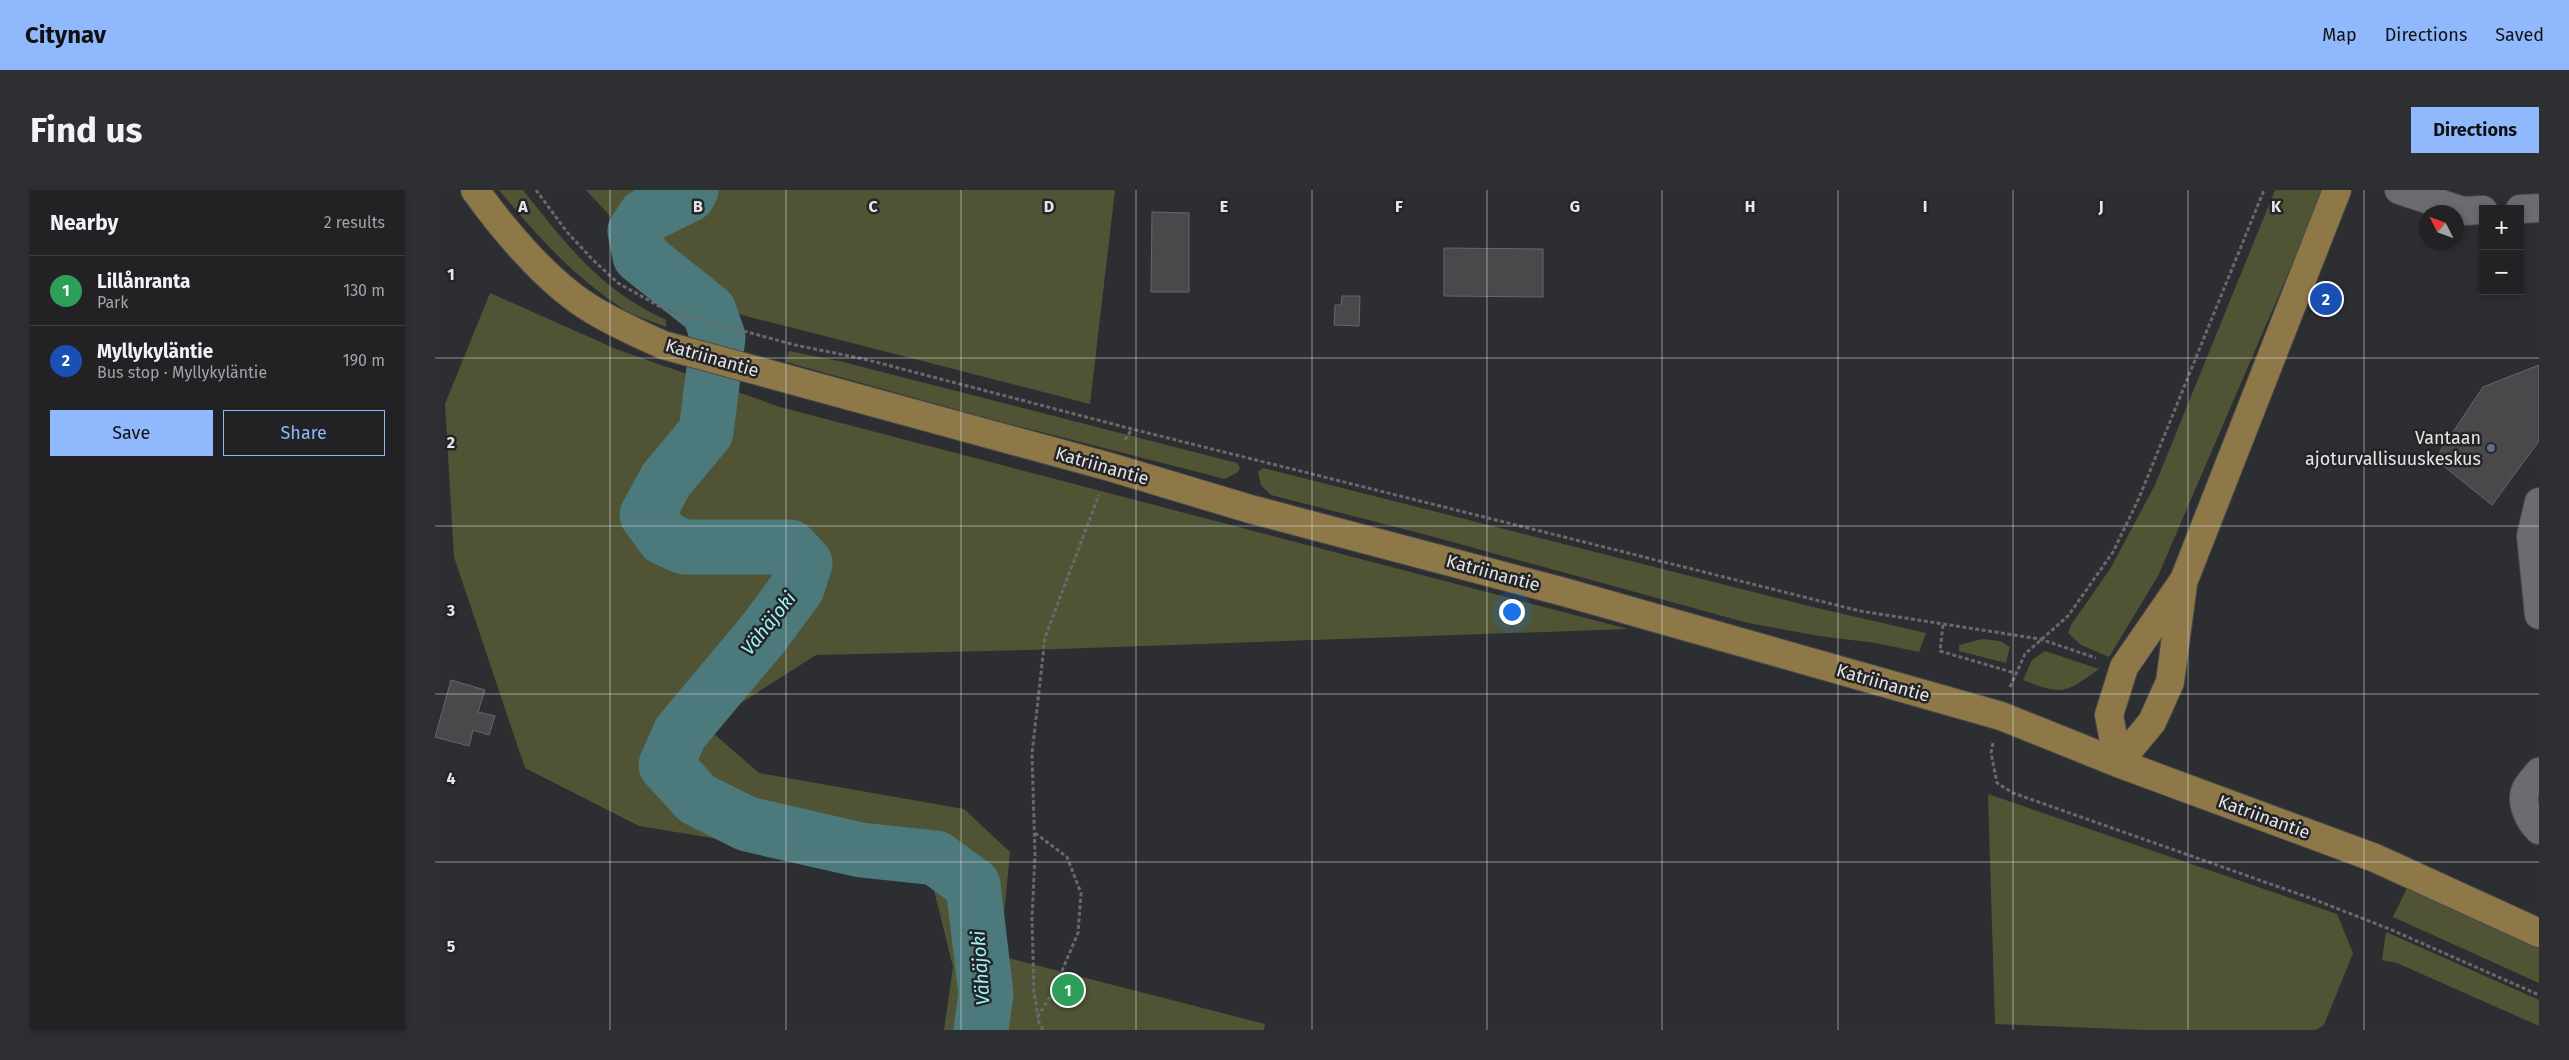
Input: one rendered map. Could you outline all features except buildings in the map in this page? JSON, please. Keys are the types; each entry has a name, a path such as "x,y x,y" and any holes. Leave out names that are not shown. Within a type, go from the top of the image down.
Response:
{"main road":[{"name":"Katriinantie","path":"475,190 511,237 584,305 626,328 663,345 778,378 1110,467 1250,508 1563,592 2001,716 2119,763 2375,858 2539,933"},
{"path":"2119,763 2109,715 2124,667 2184,580 2337,190"},
{"path":"2119,763 2152,722 2170,682 2184,580"}],"lane":[{"path":"2399,190 2463,211 2479,210"},
{"path":"2524,209 2539,208"},
{"path":"2539,502 2531,536 2539,615"},
{"path":"2539,772 2526,790 2525,805 2532,824 2539,830"}],"path":[{"path":"535,190 567,232 618,283 666,310 1860,611 2040,639"},
{"path":"1943,625 1941,651 2015,673 2025,654 2068,616 2113,552 2139,498 2264,190"},
{"path":"1043,1030 1038,1016 1034,993 1031,919 1034,832 1032,754 1045,637 1110,467"},
{"path":"1991,752 1997,783 2013,793 2313,899 2392,930 2539,995"},
{"path":"1034,832 1067,857 1081,893 1079,934 1053,992 1038,1016"}],"green space":[{"path":"499,190 523,190 554,229 586,264 603,280 642,308 666,320 666,327 628,312 605,297 572,269 542,239"},
{"path":"586,190 1115,190 1090,404 742,315 658,268"},
{"path":"2275,190 2322,190 2321,197 2158,576 2109,657 2081,645 2068,633 2071,625 2110,569 2155,485"},
{"path":"490,293 616,349 780,407 1628,629 1029,650 816,655 705,726 759,773 964,809 1010,852 1000,956 1265,1024 1264,1030 944,1030 953,967 930,874 639,826 525,768 454,557 445,404"},
{"path":"789,351 839,361 1237,463 1240,468 1238,472 1225,479 998,421 786,362"},
{"path":"1263,468 1813,607 1926,633 1919,652 1876,643 1819,636 1748,623 1427,535 1271,495 1261,485 1258,472"},
{"path":"1982,639 2000,641 2010,647 2006,663 1959,651 1959,645"},
{"path":"2045,651 2099,669 2079,683 2063,690 2047,688 2023,680 2032,660"},
{"path":"1988,794 2337,914 2353,953 2324,1025 2316,1030 2143,1030 1995,1024"},
{"path":"2407,888 2539,946 2539,983 2393,917"},
{"path":"2386,932 2539,1000 2539,1026 2397,963 2382,960"}],"waterway":[{"name":"Vähäjoki","path":"691,190 688,195 645,216 635,231 640,256 709,311 718,337 706,432 666,480 647,515 664,538 684,547 790,547 805,563 797,588 763,634 680,733 666,765 697,799 747,824 861,850 936,858 973,885 986,994 981,1030"}],"place":[{"name":"Myllykyläntie","path":"2326,299"},
{"name":"Vantaan ajoturvallisuuskeskus","path":"2491,448"},
{"name":"Lillånranta","path":"1068,990"}]}
